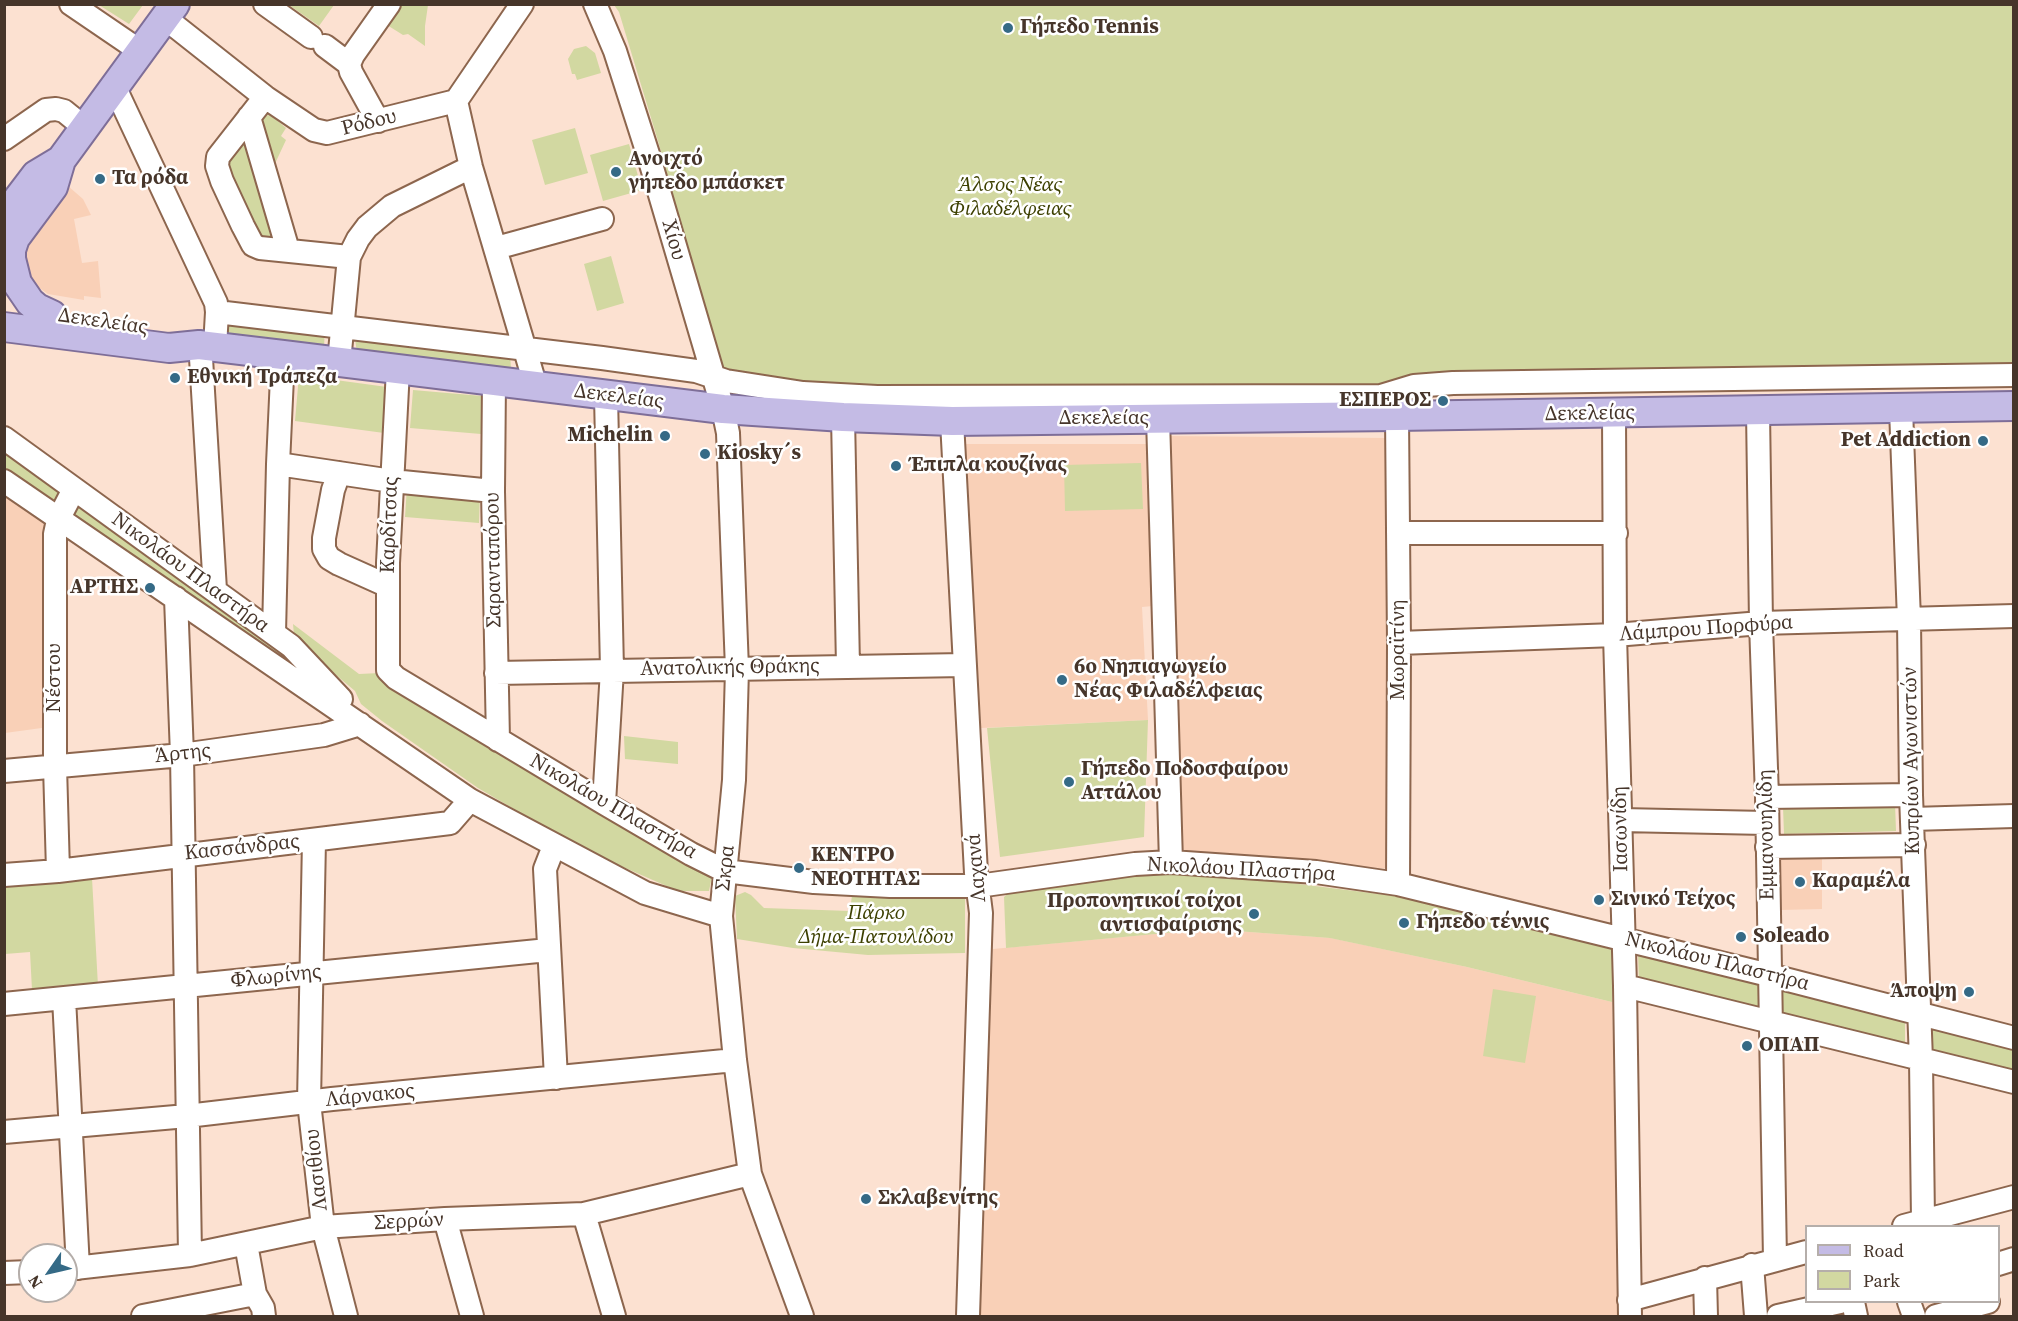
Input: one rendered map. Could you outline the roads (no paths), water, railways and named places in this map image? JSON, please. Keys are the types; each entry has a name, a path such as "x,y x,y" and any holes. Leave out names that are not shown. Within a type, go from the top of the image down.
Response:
{"main road":[{"path":"52,315 30,302 17,283 8,236 36,175 61,160 170,11"},
{"name":"Δεκελείας","path":"4,309 170,332 205,350"},
{"name":"Δεκελείας","path":"4,327 169,348 283,355 723,409 843,417 952,421 2013,406"}],"street":[{"path":"71,4 140,51"},
{"path":"265,4 350,64"},
{"path":"378,121 351,72 350,64 353,55 389,4"},
{"path":"522,4 456,101 471,166 536,387"},
{"name":"Χίου","path":"595,4 615,51 645,143 723,409"},
{"name":"Ρόδου","path":"170,11 265,98 314,130 327,133 456,101"},
{"path":"115,88 216,303 217,312 205,350 215,590"},
{"path":"265,98 218,157 217,166 253,245 260,248 349,256"},
{"path":"9,132 46,110 56,109 64,111 84,128"},
{"path":"249,117 288,250"},
{"path":"339,362 349,256 367,227 382,213 401,201 471,166"},
{"path":"496,248 602,219"},
{"path":"217,312 525,348 696,371 726,381 803,393 877,397 1381,396 1414,386 1453,383 2013,375"},
{"path":"274,633 283,355"},
{"name":"Καρδίτσας","path":"396,678 388,670 388,586 398,369"},
{"name":"Σαρανταπόρου","path":"494,381 493,491 498,740"},
{"path":"604,803 612,670 606,396"},
{"name":"Σκρα","path":"723,409 728,433 737,669 734,780 721,916 735,1060 750,1174 802,1317"},
{"name":"Κυπρίων Αγωνιστών","path":"1901,409 1909,620 1911,795 1921,1060 1913,1224"},
{"name":"Εμμανουηλίδη","path":"1758,411 1775,1259"},
{"name":"Ιασωνίδη","path":"1614,413 1615,635 1625,986 1630,1308"},
{"name":"Μωραϊτίνη","path":"1397,416 1398,885"},
{"path":"843,417 848,666"},
{"path":"1158,418 1172,862"},
{"name":"Λαχανά","path":"952,421 964,664 981,913 968,1317"},
{"name":"Νικολάου Πλαστήρα","path":"4,438 291,646 344,703 360,724"},
{"path":"278,464 392,481 493,491"},
{"path":"339,473 333,490 324,549 329,558 339,564 388,586"},
{"name":"Νικολάου Πλαστήρα","path":"4,481 470,800 645,892 721,916"},
{"name":"Νέστου","path":"58,871 55,534 58,520 74,489"},
{"path":"1398,533 1616,533"},
{"path":"176,598 182,755 189,1255"},
{"name":"Λάμπρου Πορφύρα","path":"1399,643 1615,635 1761,623 2013,616"},
{"name":"Ανατολικής Θράκης","path":"496,673 964,664"},
{"name":"Νικολάου Πλαστήρα","path":"396,678 604,803 691,854 725,871 814,882 890,886 978,886 1135,864 1172,862 1316,872 1398,885 1769,975 2013,1038"},
{"name":"Άρτης","path":"4,771 182,755 324,735 360,724"},
{"path":"1767,798 1911,795"},
{"name":"Κασσάνδρας","path":"4,875 58,871 450,823 470,800"},
{"path":"1912,819 2013,816"},
{"path":"1621,820 1766,823"},
{"name":"Λασιθίου","path":"314,840 309,1102 323,1227 346,1317"},
{"path":"1767,847 1914,845"},
{"path":"554,846 545,869 556,1078"},
{"name":"Φλωρίνης","path":"4,1004 548,950"},
{"path":"1625,986 2013,1082"},
{"path":"64,998 70,1126 72,1243"},
{"name":"Λάρνακος","path":"4,1132 187,1116 735,1060"},
{"name":"Σερρών","path":"78,1268 189,1255 323,1227 445,1219 584,1214 750,1174"},
{"path":"1913,1224 2013,1197"},
{"path":"584,1214 614,1317"},
{"path":"445,1219 472,1317"},
{"path":"246,1244 255,1294 263,1308 264,1317"},
{"path":"1630,1308 1705,1278 1805,1251"},
{"path":"1752,1265 1756,1317"},
{"path":"1705,1278 1706,1317"},
{"path":"144,1316 255,1294"},
{"path":"1778,1317 1836,1303"},
{"path":"1936,1317 1985,1303"}],"place":[{"name":"Γήπεδο Tennis","path":"1008,28"},
{"name":"Ανοιχτό γήπεδο μπάσκετ","path":"616,172"},
{"name":"Τα ρόδα","path":"100,179"},
{"name":"Εθνική Τράπεζα","path":"175,378"},
{"name":"ΕΣΠΕΡΟΣ","path":"1443,401"},
{"name":"Michelin","path":"665,436"},
{"name":"Pet Addiction","path":"1983,441"},
{"name":"Kiosky´s","path":"705,454"},
{"name":"Έπιπλα κουζίνας","path":"896,466"},
{"name":"ΑΡΤΗΣ","path":"150,588"},
{"name":"6ο Νηπιαγωγείο Νέας Φιλαδέλφειας","path":"1062,680"},
{"name":"Γήπεδο Ποδοσφαίρου Αττάλου","path":"1069,782"},
{"name":"ΚΕΝΤΡΟ ΝΕΟΤΗΤΑΣ","path":"799,868"},
{"name":"Καραμέλα","path":"1800,882"},
{"name":"Σινικό Τείχος","path":"1599,900"},
{"name":"Προπονητικοί τοίχοι αντισφαίρισης","path":"1254,914"},
{"name":"Γήπεδο τέννις","path":"1404,923"},
{"name":"Soleado","path":"1741,937"},
{"name":"Άποψη","path":"1969,992"},
{"name":"ΟΠΑΠ","path":"1747,1046"},
{"name":"Σκλαβενίτης","path":"866,1199"}],"park label":[{"name":"Άλσος Νέας Φιλαδέλφειας","path":"1010,198"},
{"name":"Πάρκο Δήμα-Πατουλίδου","path":"876,926"}]}
